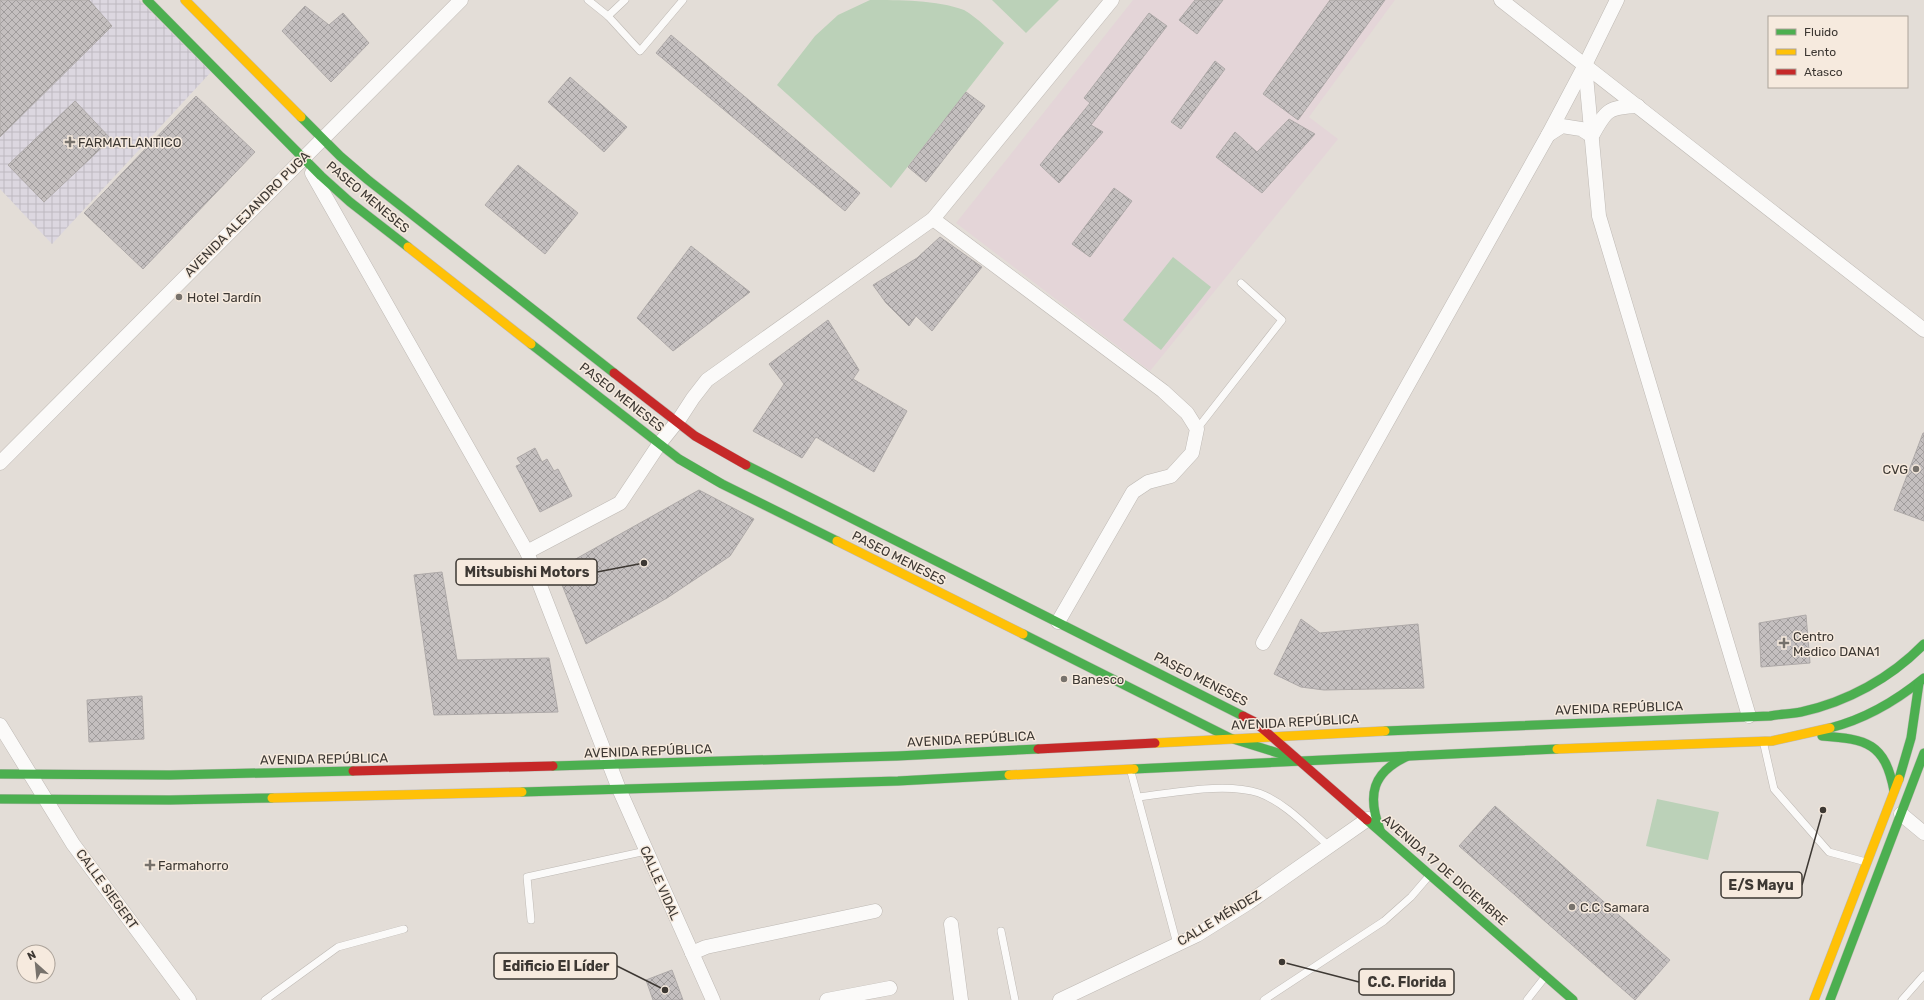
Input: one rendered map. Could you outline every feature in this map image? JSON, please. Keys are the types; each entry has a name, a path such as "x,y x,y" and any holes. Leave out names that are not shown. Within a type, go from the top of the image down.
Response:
{"main road":[{"name":"PASEO MENESES","path":"147,0 303,157 350,202 679,459 722,484 1230,738 1300,760"},
{"name":"PASEO MENESES","path":"185,0 322,138 368,180 695,436 735,460 1248,717 1273,736 1300,760"},
{"name":"AVENIDA REPÚBLICA","path":"0,774 178,775 609,765 897,756 1230,738 1749,716 1802,711 1829,704 1853,694 1882,678 1904,663 1924,644"},
{"path":"1814,1000 1894,791 1911,738 1922,680 1921,668"},
{"path":"1807,736 1837,727 1864,716 1895,699 1922,680"},
{"path":"0,799 170,800 619,789 898,780 1412,754 1763,741 1807,736 1847,738 1869,744 1883,757 1889,767 1894,791"},
{"path":"1830,1000 1924,753"},
{"path":"1380,830 1373,809 1374,787 1378,778 1390,764 1398,759 1412,754"},
{"name":"AVENIDA 17 DE DICIEMBRE","path":"1300,760 1573,1000"}],"street":[{"name":"AVENIDA ALEJANDRO PUGA","path":"0,463 461,0"},
{"path":"527,552 620,503 660,443 708,380 933,219 1112,0"},
{"path":"1501,0 1924,330"},
{"path":"1263,643 1548,135 1617,0"},
{"path":"1585,65 1599,216 1749,716"},
{"path":"1592,136 1603,116 1616,107 1638,106"},
{"path":"1548,135 1562,126 1581,129 1592,136"},
{"name":"CALLE VIDAL","path":"303,157 527,552 609,765 713,1000"},
{"path":"933,219 1163,391 1187,413 1197,429 1192,453 1171,476 1148,482 1133,492 1058,622"},
{"name":"CALLE SIEGERT","path":"0,725 73,844 189,1000"},
{"path":"1901,814 1924,833"},
{"name":"CALLE MÉNDEZ","path":"1060,1000 1220,921 1368,819"},
{"path":"692,953 706,947 875,911"},
{"path":"952,924 961,1000"},
{"path":"827,1000 890,988"}],"lane":[{"path":"588,0 608,16 640,51 683,0"},
{"path":"608,16 625,0"},
{"path":"1197,429 1282,320 1241,283"},
{"path":"1763,741 1774,788 1829,852 1866,862"},
{"path":"1130,768 1176,944"},
{"path":"1138,797 1213,789 1240,789 1260,794 1294,815 1329,846"},
{"path":"531,920 527,877 646,851"},
{"path":"1264,1000 1384,921 1411,897 1430,874"},
{"path":"265,1000 338,947 404,929"},
{"path":"1001,931 1015,1000"},
{"path":"1902,1000 1924,975"},
{"path":"1527,1000 1546,976"}],"shaded area":[{"path":"0,0 139,0 211,72 52,244 0,189"},
{"path":"1133,0 1395,0 1309,117 1338,139 1150,371 956,223"}],"green space":[{"path":"870,0 930,2 964,10 980,21 1004,43 891,188 777,85 815,36 838,15"},
{"path":"992,0 1059,0 1026,33"},
{"path":"1173,257 1211,287 1161,350 1123,320"},
{"path":"1657,799 1719,812 1708,860 1646,846"}],"building":[{"path":"0,0 89,0 112,26 0,137"},
{"path":"1195,0 1223,0 1197,34 1179,20"},
{"path":"1330,0 1385,0 1298,120 1263,94"},
{"path":"305,6 329,25 343,13 369,43 331,82 282,31"},
{"path":"1149,13 1167,26 1091,125 1103,132 1059,183 1040,165 1090,103 1084,98"},
{"path":"671,35 860,193 845,211 656,53"},
{"path":"1215,61 1225,69 1181,129 1171,122"},
{"path":"570,77 627,127 604,152 548,102"},
{"path":"966,92 985,106 926,182 908,167"},
{"path":"196,96 255,152 143,269 84,213"},
{"path":"75,101 111,139 44,202 8,165"},
{"path":"1289,119 1315,134 1262,193 1216,157 1235,132 1257,152"},
{"path":"518,165 578,213 545,254 485,205"},
{"path":"1114,188 1132,201 1090,257 1072,244"},
{"path":"940,237 982,267 932,331 916,316 909,326 886,303 873,285 917,258"},
{"path":"691,246 750,292 673,351 637,318"},
{"path":"828,320 859,370 853,379 907,411 874,472 816,437 802,458 753,431 784,384 769,364"},
{"name":"CVG","path":"1924,433 1924,521 1894,510"},
{"path":"535,448 542,462 547,459 554,471 558,469 572,496 540,512 516,466 521,464 517,458"},
{"path":"699,490 754,519 730,556 667,598 586,644 556,570"},
{"path":"442,572 457,660 549,658 558,712 434,715 414,575"},
{"name":"Centro Medico DANA1","path":"1806,615 1810,663 1761,667 1759,623"},
{"path":"1301,619 1320,633 1418,624 1424,688 1324,690 1301,687 1274,674"},
{"path":"142,696 144,739 89,742 87,700"},
{"path":"1495,806 1670,960 1635,1000 1459,846"},
{"path":"672,970 683,1000 653,1000 646,980"}],"traffic: fast":[{"path":"147,0 321,176 350,202 408,247"},
{"path":"301,117 340,156 368,180 614,373"},
{"path":"531,344 679,459 722,484 837,541"},
{"path":"746,465 1243,716"},
{"path":"1023,634 1230,738 1294,758"},
{"path":"1385,731 1770,716 1797,713 1835,702 1867,687 1897,668 1924,644"},
{"path":"1830,728 1856,720 1880,708 1891,702 1924,678"},
{"path":"1899,779 1911,738 1919,683"},
{"path":"1822,736 1851,739 1872,747 1879,753 1885,763 1894,791"},
{"path":"553,766 897,756 1038,749"},
{"path":"1134,769 1557,749"},
{"path":"1830,1000 1924,753"},
{"path":"1380,830 1374,806 1376,786 1380,777 1387,769 1396,762 1408,756"},
{"path":"0,774 170,775 353,771"},
{"path":"522,792 898,781 1009,775"},
{"path":"0,799 170,800 272,798"},
{"path":"1367,820 1573,1000"}],"traffic: slow":[{"path":"185,0 301,117"},
{"path":"408,247 531,344"},
{"path":"837,541 1023,634"},
{"path":"1557,749 1772,741 1830,728"},
{"path":"1155,743 1385,731"},
{"path":"1009,775 1134,769"},
{"path":"1814,1000 1899,779"},
{"path":"272,798 522,792"}],"traffic: jam":[{"path":"614,373 695,436 746,465"},
{"path":"1243,716 1255,722 1367,820"},
{"path":"1038,749 1155,743"},
{"path":"353,771 553,766"}],"place":[{"name":"FARMATLANTICO","path":"70,142"},
{"name":"Hotel Jardín","path":"179,297"},
{"name":"CVG","path":"1916,469"},
{"name":"Mitsubishi Motors","path":"644,563"},
{"name":"Centro Medico DANA1","path":"1784,643"},
{"name":"Banesco","path":"1064,679"},
{"name":"E/S Mayu","path":"1823,810"},
{"name":"Farmahorro","path":"150,865"},
{"name":"C.C Samara","path":"1572,907"},
{"name":"C.C. Florida","path":"1282,962"},
{"name":"Edificio El Líder","path":"665,990"}]}
